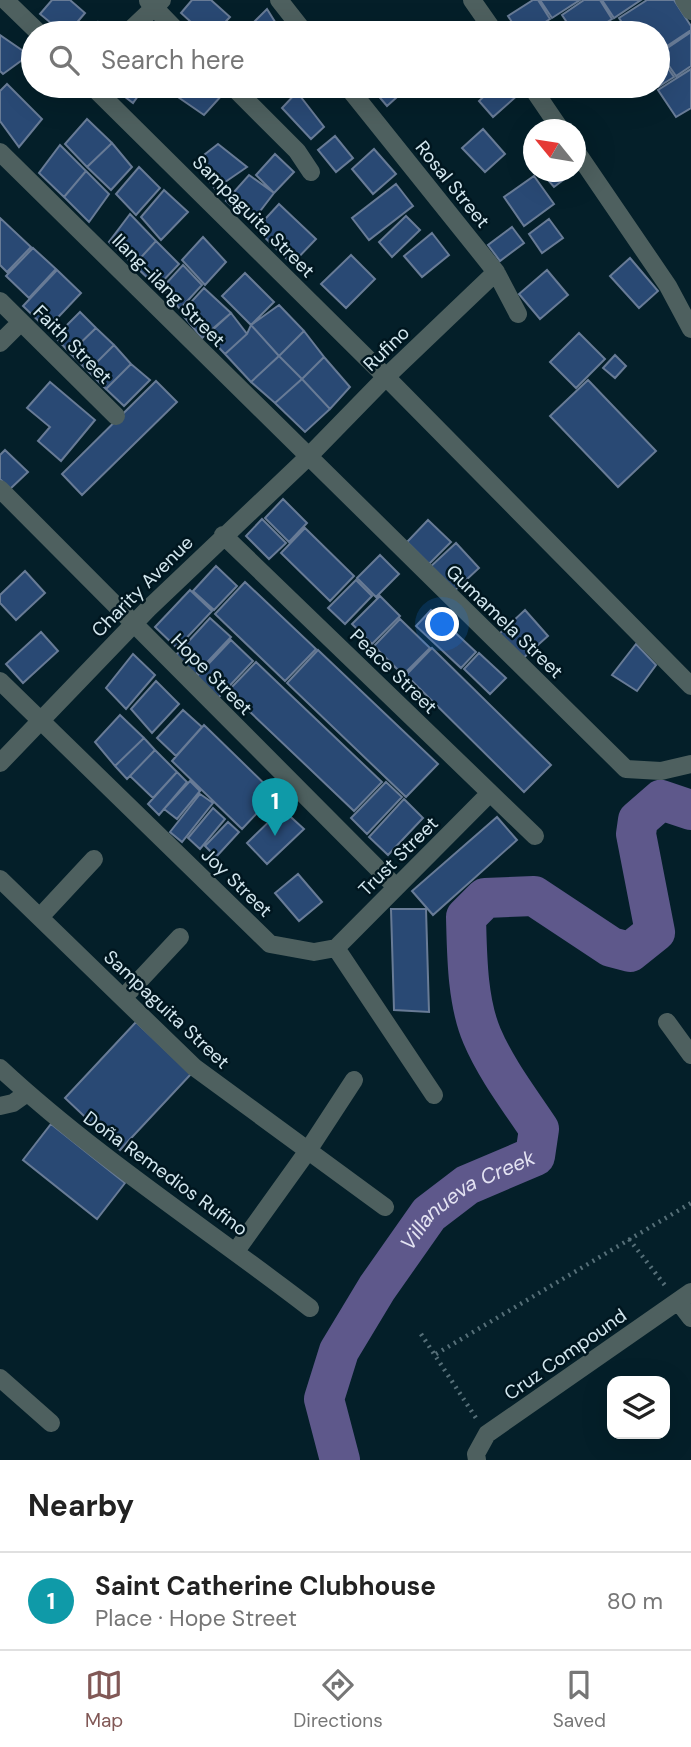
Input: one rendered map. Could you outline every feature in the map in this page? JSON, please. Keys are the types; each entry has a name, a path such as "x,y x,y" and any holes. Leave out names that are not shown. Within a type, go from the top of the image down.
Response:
{"street":[{"path":"5,0 27,21"},
{"path":"279,0 296,21"},
{"path":"472,0 487,21"},
{"path":"684,0 691,10"},
{"path":"138,21 154,3 170,21"},
{"name":"Sampaguita Street","path":"104,98 386,377"},
{"path":"244,98 297,151 311,172"},
{"name":"Rosal Street","path":"357,98 496,272 518,314"},
{"path":"539,98 554,119"},
{"name":"Ilang-ilang Street","path":"0,152 308,457"},
{"path":"586,166 668,286 691,329"},
{"name":"Rufino","path":"308,457 386,377 496,272"},
{"name":"Faith Street","path":"0,302 116,416"},
{"path":"0,343 21,322"},
{"path":"386,377 691,685"},
{"name":"Charity Avenue","path":"6,756 133,624 223,535 308,457"},
{"name":"Gumamela Street","path":"308,457 626,769 661,771 691,764"},
{"name":"Hope Street","path":"0,489 396,887"},
{"name":"Peace Street","path":"223,535 535,836"},
{"name":"Joy Street","path":"0,681 270,944 314,952 336,948"},
{"name":"Trust Street","path":"336,948 490,793"},
{"path":"40,918 94,859"},
{"name":"Sampaguita Street","path":"0,879 194,1067 385,1207"},
{"path":"123,998 180,937"},
{"path":"336,948 434,1095"},
{"path":"667,1023 691,1055"},
{"name":"Doña Remedios Rufino","path":"0,1068 127,1175 236,1251 310,1308"},
{"path":"236,1251 307,1152 354,1080"},
{"path":"0,1106 13,1103 27,1093"},
{"path":"685,1297 691,1318"},
{"name":"Cruz Compound","path":"487,1434 685,1297"},
{"path":"0,1378 51,1423"},
{"path":"477,1460 476,1454 487,1434"}],"path":[{"path":"436,1354 691,1203"},
{"path":"629,1239 685,1297"},
{"path":"421,1334 487,1434"}],"building":[{"path":"52,0 70,0 85,13 78,21 48,21 40,14"},
{"path":"192,0 211,0 230,17 226,21 190,21 181,13"},
{"path":"533,0 538,0 550,19 511,21 508,16"},
{"path":"540,0 580,0 552,18"},
{"path":"584,0 600,0 612,19 566,21 562,15"},
{"path":"602,0 641,0 614,18"},
{"path":"647,0 674,0 691,30 670,44 670,21 621,21 619,18"},
{"path":"267,9 274,21 255,21"},
{"path":"691,32 691,66 676,76 670,67 670,46"},
{"path":"0,35 21,49 21,61 3,74 0,71"},
{"path":"691,69 691,108 676,117 663,98 670,98 670,82"},
{"path":"7,84 42,119 19,147 0,121 0,91"},
{"path":"179,98 219,98 204,115"},
{"path":"291,98 302,98 324,127 311,139 282,108"},
{"path":"380,98 396,98 387,106"},
{"path":"482,98 514,98 493,117 479,101"},
{"path":"87,119 112,143 87,167 65,144"},
{"path":"483,129 505,154 485,172 462,148"},
{"path":"335,136 353,158 336,172 318,150"},
{"path":"112,143 132,167 111,190 87,167"},
{"path":"218,144 247,167 215,189 195,162"},
{"path":"60,145 86,171 64,197 39,173"},
{"path":"374,149 396,174 373,194 352,169"},
{"path":"275,154 294,172 274,193 256,175"},
{"path":"139,167 160,188 136,215 116,194"},
{"path":"86,171 109,194 89,222 64,197"},
{"path":"249,175 274,193 251,223 226,201"},
{"path":"525,182 538,182 554,204 524,226 504,197"},
{"path":"396,184 413,206 369,240 352,218"},
{"path":"164,190 188,212 161,240 141,217"},
{"path":"279,204 316,239 292,264 256,229"},
{"path":"130,214 156,241 134,265 109,242"},
{"path":"406,216 420,230 392,257 379,242"},
{"path":"0,218 31,247 7,272 0,265"},
{"path":"549,219 563,238 542,253 529,234"},
{"path":"512,227 524,243 500,261 488,245"},
{"path":"432,233 449,255 422,277 404,256"},
{"path":"203,237 226,262 205,285 182,260"},
{"path":"156,241 179,264 157,287 134,265"},
{"path":"33,248 56,269 29,298 6,276"},
{"path":"351,255 375,279 346,308 321,284"},
{"path":"630,258 658,291 639,308 610,276"},
{"path":"183,265 202,285 180,309 162,288"},
{"path":"57,270 81,293 47,329 23,306"},
{"path":"547,270 568,295 540,319 519,294"},
{"path":"245,273 274,302 251,325 222,296"},
{"path":"204,288 231,313 202,338 181,313"},
{"path":"279,305 304,331 279,356 251,325"},
{"path":"80,312 96,328 70,353 55,337"},
{"path":"231,313 247,334 225,354 207,335"},
{"path":"251,325 279,356 251,382 225,354 247,334"},
{"path":"96,328 114,345 88,371 70,353"},
{"path":"304,331 324,357 302,379 279,356"},
{"path":"579,333 605,359 576,388 550,362"},
{"path":"114,345 131,364 106,389 88,371"},
{"path":"615,355 626,366 615,378 603,368"},
{"path":"279,356 302,379 275,403 251,382"},
{"path":"324,357 350,387 330,409 302,379"},
{"path":"131,364 150,380 124,406 106,389"},
{"path":"302,379 330,409 305,432 275,403"},
{"path":"588,380 656,451 618,487 550,416"},
{"path":"156,381 177,402 82,495 62,474"},
{"path":"50,382 95,420 61,461 38,441 50,427 27,408"},
{"path":"5,450 28,472 10,489 0,479 0,455"},
{"path":"283,499 307,523 289,542 265,518"},
{"path":"262,519 286,543 269,559 246,536"},
{"path":"428,520 451,542 429,564 407,542"},
{"path":"305,528 354,576 330,601 281,553"},
{"path":"456,543 479,568 452,593 429,568"},
{"path":"380,555 399,574 376,597 357,578"},
{"path":"216,566 237,586 214,610 193,591"},
{"path":"25,571 45,593 16,620 0,603 0,595"},
{"path":"356,580 372,596 345,624 328,608"},
{"path":"245,582 316,649 285,681 215,614"},
{"path":"190,590 212,611 177,648 155,627"},
{"path":"380,596 400,616 372,644 352,624"},
{"path":"431,610 476,652 461,668 416,626"},
{"path":"525,610 548,636 521,660 498,635"},
{"path":"210,618 231,637 195,675 175,656"},
{"path":"400,619 430,648 403,675 374,646"},
{"path":"41,632 58,651 23,683 6,664"},
{"path":"231,640 253,661 218,698 196,677"},
{"path":"636,644 656,665 637,691 612,675"},
{"path":"432,648 551,765 524,792 406,675"},
{"path":"318,650 438,764 406,797 287,683"},
{"path":"479,653 506,678 490,694 464,669"},
{"path":"133,654 155,675 126,709 106,688"},
{"path":"256,662 382,782 354,811 228,691"},
{"path":"156,681 179,704 152,733 131,709"},
{"path":"183,710 202,727 176,756 157,738"},
{"path":"120,715 144,738 115,766 95,742"},
{"path":"204,725 275,794 242,829 172,761"},
{"path":"144,738 155,750 127,779 115,766"},
{"path":"155,750 177,772 153,798 130,776"},
{"path":"177,772 187,782 159,815 148,804"},
{"path":"190,781 200,791 177,819 164,809"},
{"path":"386,782 402,797 367,834 351,818"},
{"path":"200,794 213,803 182,842 170,832"},
{"path":"404,799 423,818 388,855 369,837"},
{"path":"213,808 225,819 200,849 188,838"},
{"path":"282,809 304,829 267,864 247,843"},
{"path":"497,817 517,840 433,915 412,891"},
{"path":"228,822 239,832 216,857 205,846"},
{"path":"298,874 322,902 299,921 275,893"},
{"path":"391,909 426,909 429,1012 394,1010"},
{"path":"136,1022 191,1074 120,1150 65,1098"},
{"path":"51,1124 125,1183 97,1219 23,1160"}],"waterway":[{"name":"Villanueva Creek","path":"340,1460 324,1399 339,1351 377,1288 429,1214 467,1185 535,1156 539,1129 494,1060 477,1022 469,977 466,917 485,898 534,896 611,947 630,952 655,932 636,834 638,820 661,800 691,810"}],"place":[{"name":"Saint Catherine Clubhouse","path":"275,836"}]}
